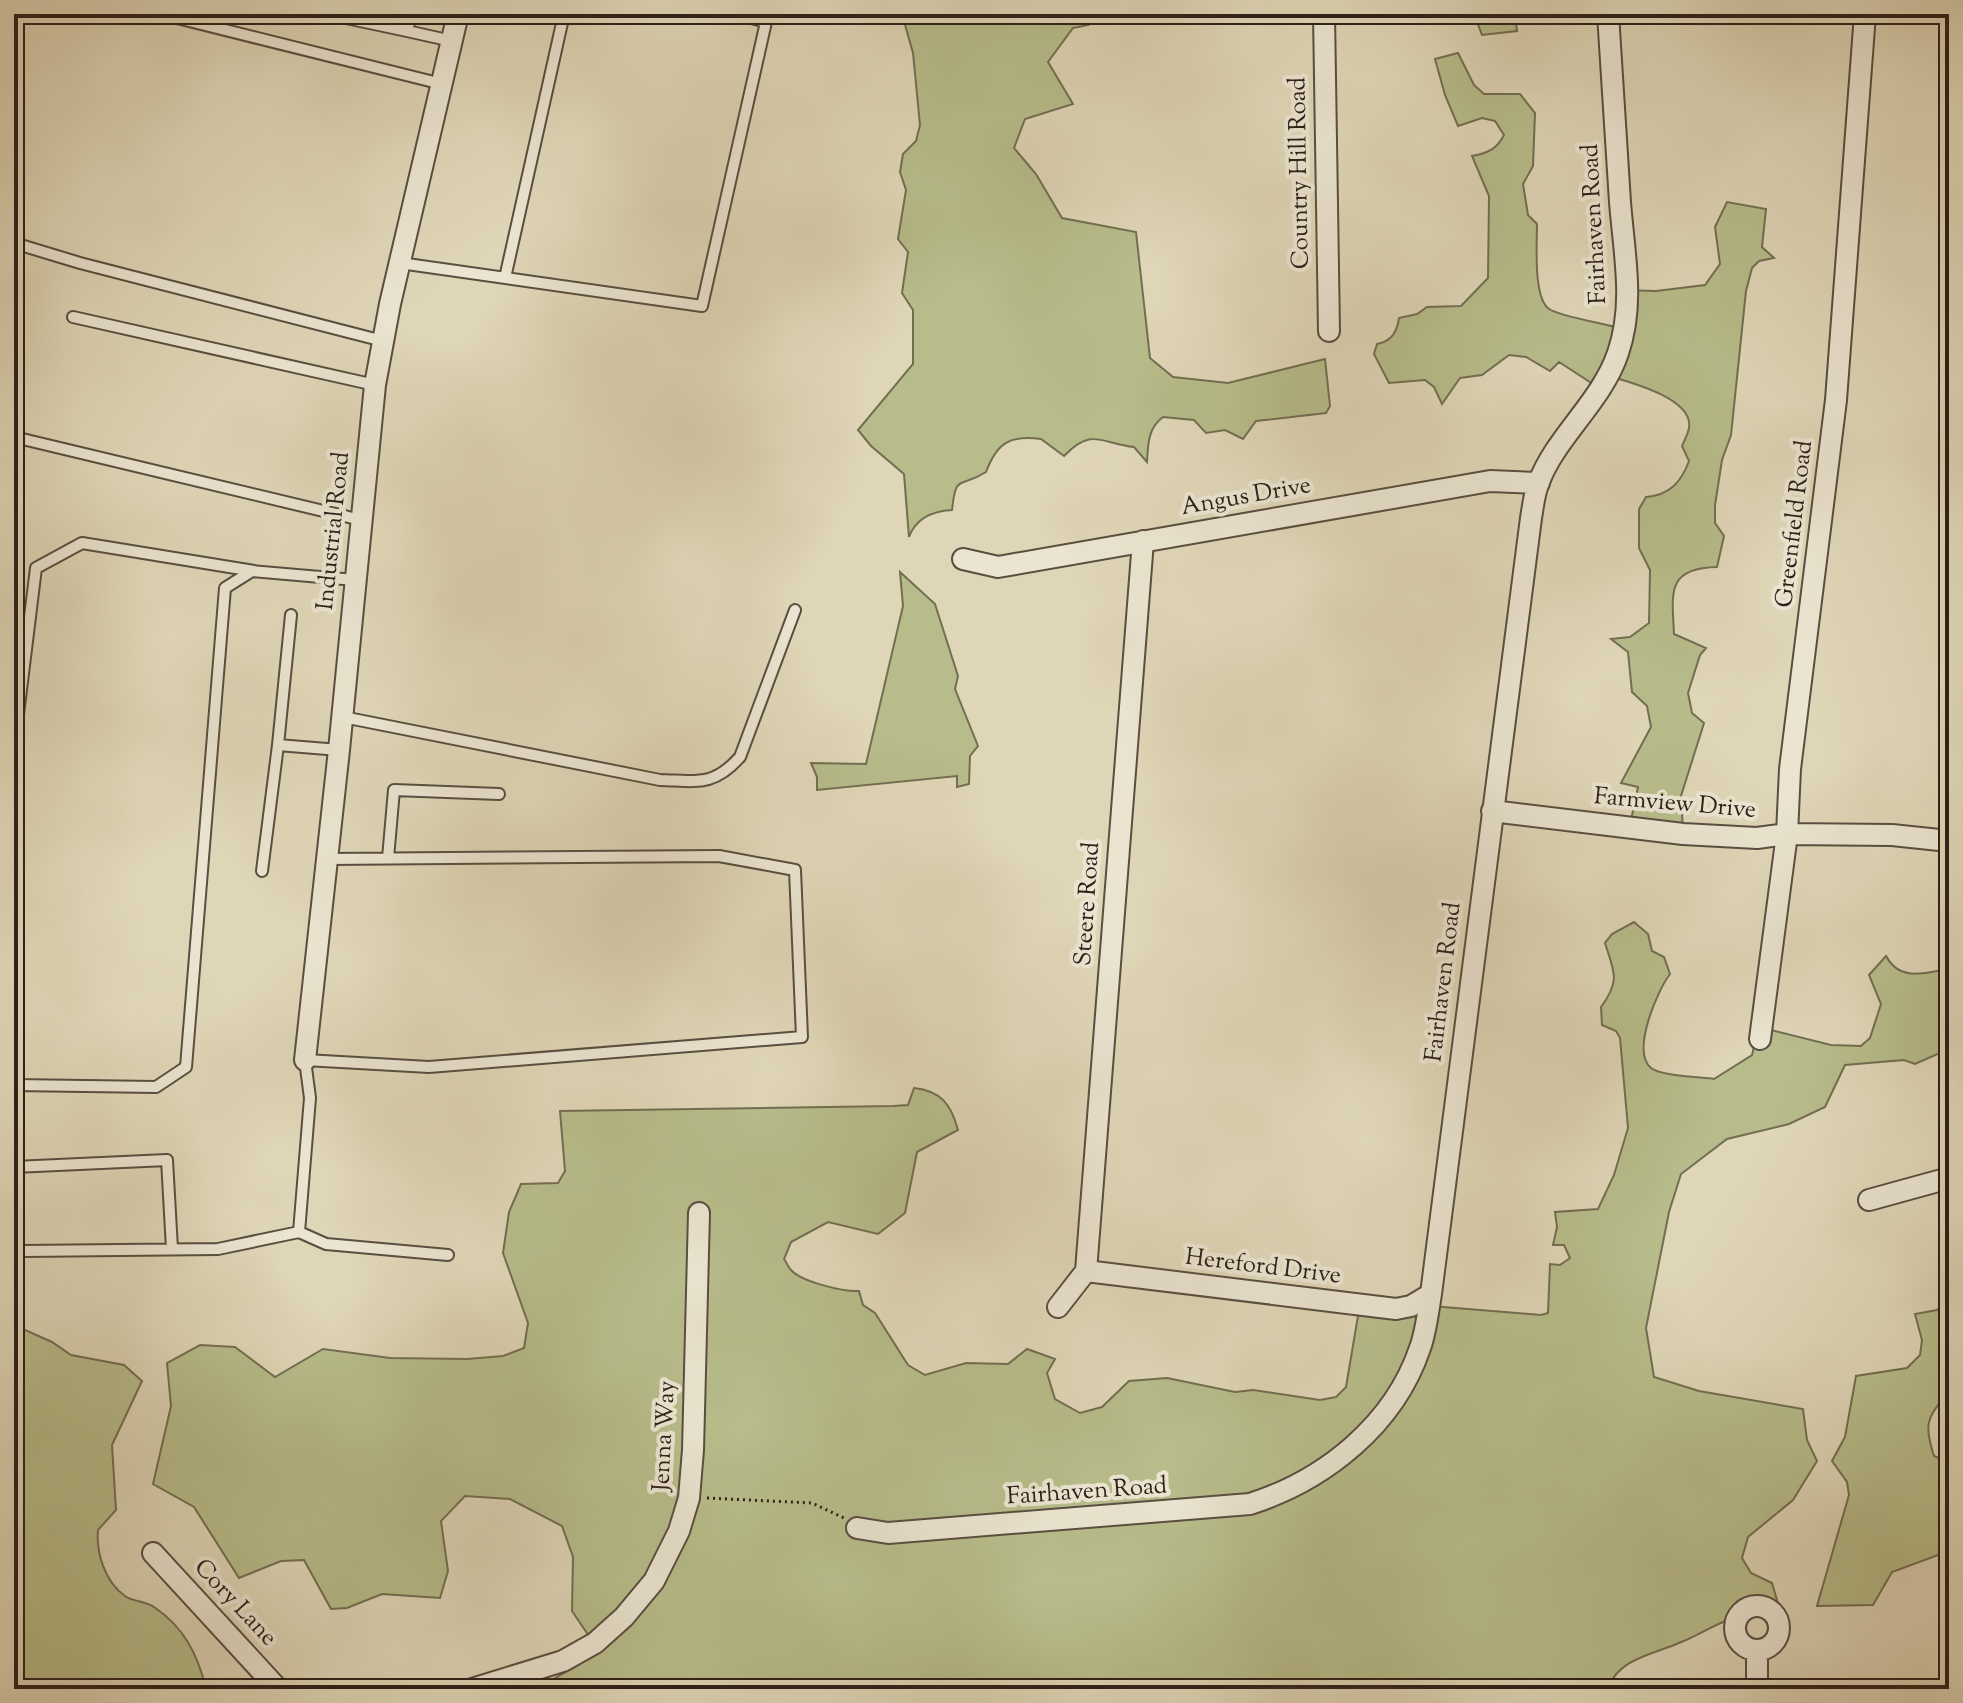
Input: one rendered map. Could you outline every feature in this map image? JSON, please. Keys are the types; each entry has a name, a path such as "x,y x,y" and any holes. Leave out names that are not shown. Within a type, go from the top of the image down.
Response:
{"street":[{"name":"Industrial Road","path":"305,1060 343,717 375,385 458,14"},
{"name":"Country Hill Road","path":"1324,14 1329,331"},
{"name":"Fairhaven Road","path":"857,1528 888,1533 1250,1504 1276,1496 1335,1462 1383,1415 1401,1391 1421,1347 1431,1294 1492,811 1529,534 1539,483 1553,456 1603,384 1617,357 1625,330 1628,290 1608,14"},
{"name":"Greenfield Road","path":"1760,1039 1787,834 1790,769 1836,400 1865,14"},
{"name":"Angus Drive","path":"963,559 998,567 1490,481 1539,483"},
{"name":"Steere Road","path":"1086,1271 1143,541"},
{"name":"Farmview Drive","path":"1492,811 1683,834 1757,838 1787,834 1892,835 1949,841"},
{"path":"1869,1200 1949,1178"},
{"name":"Jenna Way","path":"472,1689 563,1661 595,1643 624,1617 654,1581 679,1531 689,1498 693,1450 699,1213"},
{"name":"Hereford Drive","path":"1086,1271 1396,1309 1411,1306 1431,1294"},
{"path":"1058,1307 1086,1271"},
{"name":"Cory Lane","path":"153,1553 278,1689"},
{"path":"1757,1651 1757,1689"}],"lane":[{"path":"161,14 442,84"},
{"path":"327,14 452,41"},
{"path":"407,31 411,14"},
{"path":"505,278 564,14"},
{"path":"400,263 702,306 766,22 737,14"},
{"path":"14,243 383,341"},
{"path":"73,317 375,385"},
{"path":"14,437 361,520"},
{"path":"14,747 36,568 82,543 254,571 355,580"},
{"path":"14,1085 156,1087 186,1067 225,588 254,571"},
{"path":"343,717 660,780 706,781 726,773 740,757 795,610"},
{"path":"262,871 291,615"},
{"path":"278,745 339,750"},
{"path":"388,858 394,790 499,794"},
{"path":"299,1232 310,1098 305,1060 429,1067 802,1037 795,870 719,856 328,859"},
{"path":"14,1167 167,1160 172,1249"},
{"path":"14,1246 23,1251 218,1249 299,1232 326,1244 448,1255"}],"path":[{"path":"689,1498 812,1503 836,1513 857,1528"}],"green space":[{"path":"902,14 1082,14 1088,25 1073,28 1048,62 1073,104 1025,119 1014,148 1036,174 1062,218 1136,232 1150,358 1173,377 1228,383 1325,359 1330,406 1326,413 1256,421 1243,439 1225,430 1206,433 1194,420 1163,417 1152,431 1147,462 1134,447 1097,439 1082,442 1064,456 1041,439 1012,440 995,454 986,472 958,486 952,510 926,517 916,525 909,537 904,474 871,446 858,430 913,364 913,310 902,293 908,252 898,239 906,190 900,172 903,154 916,141 920,125 913,53"},
{"path":"1474,14 1515,14 1517,31 1482,35"},
{"path":"1458,53 1474,85 1484,94 1520,94 1535,113 1533,166 1523,184 1528,215 1537,224 1540,294 1554,312 1615,327 1623,290 1656,291 1705,285 1720,264 1715,227 1727,202 1766,209 1762,247 1774,258 1759,261 1752,268 1746,291 1731,435 1722,460 1715,505 1715,523 1724,536 1717,567 1688,572 1680,578 1673,595 1674,634 1706,648 1700,655 1688,693 1692,713 1704,723 1681,796 1683,831 1630,825 1638,787 1621,783 1651,727 1647,706 1632,692 1628,652 1611,639 1630,637 1649,623 1650,570 1639,548 1639,509 1646,497 1668,491 1686,469 1689,461 1682,446 1689,428 1688,417 1670,400 1643,386 1605,375 1593,384 1559,362 1550,371 1526,357 1509,355 1482,375 1460,378 1442,404 1434,387 1425,380 1389,383 1374,354 1377,344 1393,335 1399,318 1417,314 1427,307 1461,306 1488,278 1489,196 1472,156 1491,150 1504,135 1495,121 1482,118 1458,126 1435,59"},
{"path":"900,572 935,604 958,676 955,689 978,746 970,756 969,784 957,787 957,776 817,790 817,777 811,763 866,764 903,606"},
{"path":"1634,922 1648,934 1652,951 1664,957 1670,974 1653,1007 1645,1036 1646,1060 1656,1071 1714,1079 1752,1055 1759,1027 1831,1045 1861,1046 1870,1038 1881,1004 1869,975 1886,956 1898,970 1905,973 1922,974 1949,969 1949,1049 1915,1064 1904,1060 1845,1065 1825,1107 1789,1124 1727,1139 1681,1174 1669,1212 1646,1328 1654,1377 1699,1391 1803,1409 1807,1440 1817,1461 1793,1500 1748,1537 1742,1558 1751,1573 1772,1583 1779,1607 1761,1615 1731,1619 1637,1659 1620,1670 1607,1689 536,1689 578,1665 597,1648 572,1611 573,1557 562,1526 510,1499 465,1496 441,1521 448,1571 440,1598 382,1594 347,1608 331,1609 304,1560 281,1561 239,1578 194,1507 153,1484 171,1406 167,1363 200,1345 235,1347 275,1377 323,1349 390,1358 467,1359 503,1356 524,1348 528,1323 503,1253 509,1212 521,1184 558,1183 565,1171 560,1111 893,1106 908,1105 914,1088 931,1092 944,1100 958,1130 917,1152 905,1213 878,1234 828,1222 791,1242 784,1259 796,1274 813,1282 859,1291 863,1305 875,1313 908,1365 925,1375 966,1363 1008,1364 1027,1349 1055,1359 1047,1373 1055,1399 1080,1413 1102,1407 1129,1381 1167,1378 1235,1392 1253,1390 1320,1400 1336,1397 1346,1387 1360,1304 1548,1313 1550,1264 1560,1265 1570,1258 1564,1245 1553,1245 1557,1227 1555,1212 1598,1209 1614,1175 1628,1128 1620,1038 1616,1031 1602,1025 1601,1007 1611,990 1614,976 1605,943 1612,934"},
{"path":"1949,1298 1949,1396 1934,1411 1928,1431 1934,1456 1949,1462 1949,1551 1892,1572 1873,1605 1817,1606 1849,1495 1847,1482 1832,1461 1845,1437 1856,1376 1907,1368 1920,1355 1922,1340 1915,1314 1937,1310"},
{"path":"14,1315 25,1330 71,1355 124,1365 142,1381 112,1445 116,1510 98,1530 100,1557 107,1575 118,1590 128,1598 154,1607 174,1623 194,1653 206,1689 14,1689"}]}
